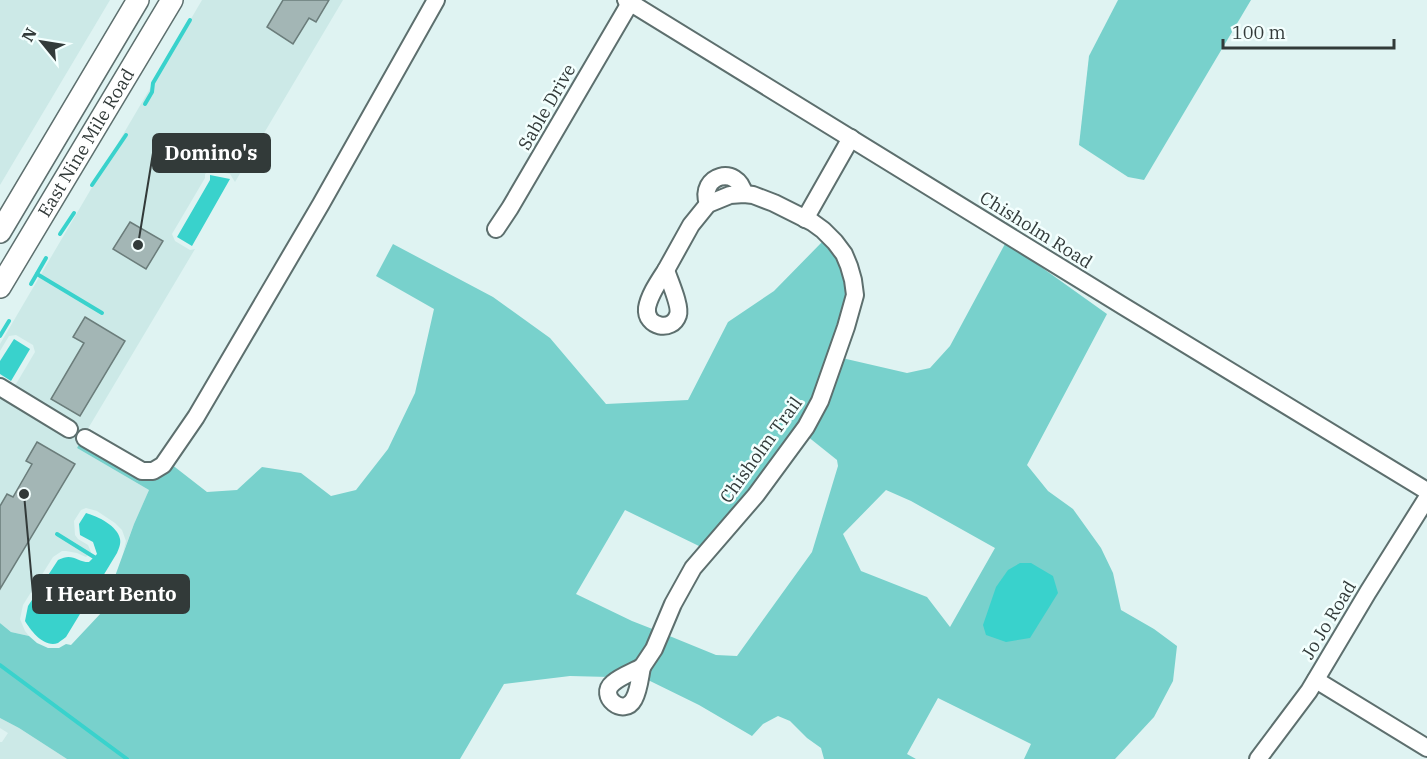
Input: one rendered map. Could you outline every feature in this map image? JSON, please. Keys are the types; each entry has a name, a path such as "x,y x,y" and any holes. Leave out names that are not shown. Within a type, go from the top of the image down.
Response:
{"main road":[{"name":"East Nine Mile Road","path":"0,232 138,0"},
{"name":"East Nine Mile Road","path":"0,287 172,0"}],"street":[{"path":"85,438 142,471 153,471 163,465 196,417 315,214 436,0"},
{"name":"Chisholm Road","path":"628,1 1427,491"},
{"name":"Sable Drive","path":"496,229 628,1"},
{"path":"805,219 851,138"},
{"name":"Chisholm Trail","path":"642,667 654,649 673,604 693,568 756,495 806,427 820,401 855,295 854,280 844,254 836,242 823,230 805,219 753,195 730,195 708,204 691,225 666,270"},
{"path":"0,387 69,429"},
{"name":"Jo Jo Road","path":"1258,759 1309,691 1427,498"},
{"path":"1316,680 1427,748"}],"shaded area":[{"path":"0,0 110,0 0,185"},
{"path":"202,0 343,0 235,182 230,174 211,170 205,174 205,178 172,234 175,241 190,250 195,249 86,432 82,430 77,440 80,442 77,448 149,490 123,553 126,541 122,530 97,511 86,508 81,510 74,521 75,535 88,545 91,552 86,557 62,551 53,557 23,605 20,619 29,636 11,632 0,623 0,393 72,437 78,428 8,385 16,384 35,352 33,345 16,335 9,336 0,351 0,344"},
{"path":"1118,0 1251,0 1144,180 1128,177 1079,145 1089,56"},
{"path":"210,175 230,179 192,246 177,237 210,180"},
{"path":"823,241 838,255 843,267 848,294 814,398 800,423 751,491 701,547 625,510 576,594 655,630 638,662 609,677 570,676 504,684 460,759 67,759 0,718 0,623 11,632 29,636 48,648 71,645 102,612 149,490 77,448 80,442 139,476 171,464 207,492 237,490 262,467 301,473 331,496 356,490 388,449 415,393 434,309 376,276 393,244 493,297 550,338 606,404 688,400 728,322 774,291"},
{"path":"1006,242 1107,314 1027,465 1048,491 1073,509 1101,548 1113,573 1121,610 1154,629 1177,646 1173,681 1154,717 1115,759 1024,759 1031,744 938,698 907,754 916,759 824,759 821,748 790,721 778,716 763,724 752,736 699,705 646,679 667,635 716,655 737,656 812,552 838,466 837,460 807,436 842,358 907,373 930,368 950,346","holes":["886,490 911,501 995,548 950,627 927,597 861,571 843,534"]},
{"path":"14,339 30,349 11,381 0,374 0,361"},
{"path":"86,513 111,526 118,534 120,546 66,637 58,643 48,643 34,634 25,621 28,606 58,560 71,557 89,562 97,554 93,542 80,535 79,524"},
{"path":"1020,563 1031,563 1053,576 1058,593 1030,638 1006,642 986,635 983,625 996,587 1008,570"},
{"path":"0,718 67,759 0,759 0,742 8,733 0,728"}],"building":[{"path":"283,0 329,0 316,22 309,18 293,44 267,27"},
{"path":"130,222 163,241 146,269 113,249"},
{"path":"85,317 125,341 80,416 51,399 84,343 73,337"},
{"path":"37,442 75,464 0,589 0,506 7,494 13,497 32,464 26,461"}],"waterway":[{"path":"145,104 152,92 153,83 190,20"},
{"path":"92,185 126,135"},
{"path":"60,234 74,213"},
{"path":"31,284 46,258"},
{"path":"37,274 102,313"},
{"path":"0,336 9,321"},
{"path":"57,534 94,557"},
{"path":"0,665 127,759"}],"place":[{"name":"Domino's","path":"138,245"},
{"name":"I Heart Bento","path":"24,494"}]}
